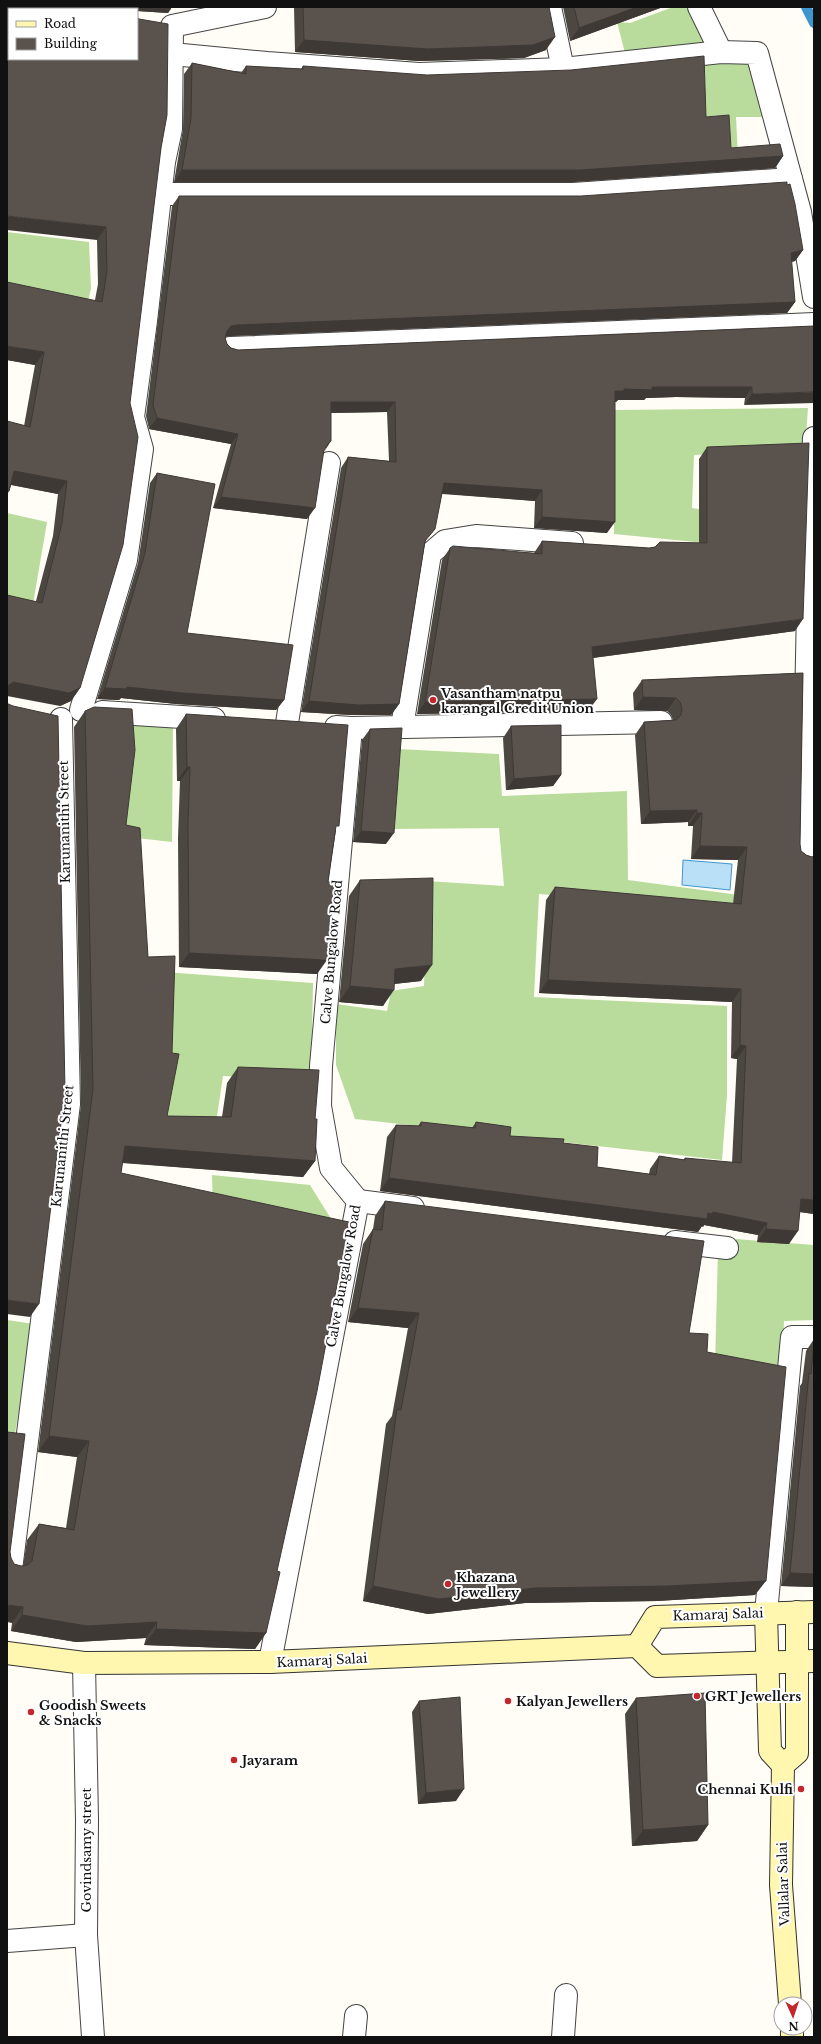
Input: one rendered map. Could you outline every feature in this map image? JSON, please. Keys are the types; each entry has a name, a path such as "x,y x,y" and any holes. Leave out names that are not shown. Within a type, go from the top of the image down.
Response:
{"main road":[{"name":"Kamaraj Salai","path":"7,1654 84,1663 270,1662 638,1646 655,1617 806,1612"},
{"path":"766,1613 770,1751 783,1765 797,1753 806,1662 806,1612"},
{"path":"638,1646 657,1666 806,1662"},
{"name":"Vallalar Salai","path":"783,1765 781,1885 789,1996"}],"street":[{"path":"81,710 126,560 142,449 134,417 164,162 171,129 172,54 161,25 265,7"},
{"path":"550,7 563,69"},
{"path":"699,7 721,52"},
{"path":"172,54 267,63 419,74 563,69 721,52 757,53 800,212 814,297"},
{"path":"160,194 573,194 791,179"},
{"path":"230,348 814,324"},
{"path":"814,438 809,558 803,857 814,857"},
{"path":"287,722 329,463"},
{"path":"402,727 430,554 445,541 476,536 594,545"},
{"path":"38,714 61,719 81,710 234,720"},
{"name":"Karunanithi Street","path":"11,1570 69,1104 61,719"},
{"path":"264,722 287,722 351,728 661,722"},
{"name":"Calve Bungalow Road","path":"270,1662 358,1201 331,1168 320,1106 321,1066 351,728"},
{"path":"358,1201 429,1210"},
{"path":"656,1239 727,1248"},
{"path":"766,1613 792,1337 814,1337"},
{"name":"Govindsamy street","path":"84,1663 87,1820 86,1935 93,2037"},
{"path":"7,1941 86,1935"},
{"path":"563,2037 566,1995"}],"green space":[{"path":"673,7 691,7 712,46 625,53 617,22 630,23"},
{"path":"753,57 763,117 736,117 739,177 728,180 722,122 684,126 699,59"},
{"path":"7,232 89,242 91,288 87,307 7,291"},
{"path":"808,408 805,450 694,455 692,508 717,512 716,544 614,534 613,410"},
{"path":"7,513 47,522 33,604 7,600"},
{"path":"125,721 173,724 172,842 119,836"},
{"path":"397,749 499,754 502,796 627,791 628,880 739,895 734,911 539,894 534,997 727,1006 727,1095 722,1160 355,1119 336,1065 336,1004 387,1011 391,991 424,986 427,881 504,886 499,828 391,829"},
{"path":"164,972 313,983 311,1080 223,1076 216,1123 170,1137 71,1129 73,1102 166,1114 167,1061"},
{"path":"212,1175 310,1185 338,1230 213,1209"},
{"path":"736,1239 814,1245 814,1320 784,1321 782,1378 715,1365 718,1251 736,1251"},
{"path":"7,1320 34,1324 14,1439 7,1438"}],"water":[{"path":"683,860 732,864 730,890 682,885"}],"building":[{"path":"123,7 134,8 28,8"},
{"path":"303,7 549,7 555,37 533,45 428,49 304,40"},
{"path":"574,7 637,7 579,28"},
{"path":"7,13 8,60 138,60 138,18 168,24 167,115 161,148 130,403 138,437 123,545 80,688 69,693 13,682 7,686 7,595 42,603 62,523 67,481 14,471 9,491 7,491 7,421 30,427 44,352 7,346 7,282 102,302 107,271 106,227 7,216"},
{"path":"704,56 706,117 729,115 731,148 780,144 783,156 580,170 182,170 191,118 192,63 246,74 246,66 303,69 303,66 427,75 571,70"},
{"path":"787,182 787,185 790,184 795,204 803,250 791,253 795,302 231,326 227,331 225,338 227,344 231,348 238,350 814,326 814,392 752,394 752,387 652,387 652,390 624,389 624,391 615,391 615,522 542,517 542,490 444,483 435,529 425,541 399,704 359,705 309,701 348,457 396,462 395,402 331,402 331,441 324,450 315,508 221,497 238,434 157,418 153,405 179,196 581,196"},
{"path":"809,443 803,619 592,647 597,699 425,702 450,548 453,546 542,554 542,541 649,548 655,547 660,542 707,543 707,447"},
{"path":"157,473 215,484 187,633 293,645 284,700 183,693 127,687 127,689 105,688 145,553"},
{"path":"803,673 800,844 801,851 806,855 812,857 814,856 814,1200 801,1199 798,1231 766,1229 767,1223 713,1212 712,1214 708,1213 707,1219 389,1178 396,1125 421,1126 421,1122 475,1128 476,1122 511,1127 510,1136 564,1139 563,1143 598,1147 597,1167 656,1175 659,1156 685,1160 685,1158 741,1163 746,1046 740,1045 741,989 548,980 555,887 741,904 747,847 700,846 702,813 697,813 697,810 650,811 644,722 676,720 681,715 682,709 680,702 676,698 643,697 642,680"},
{"path":"7,702 13,706 58,716 65,1091 39,1304 7,1300"},
{"path":"94,707 132,709 135,750 126,825 140,828 148,957 175,956 172,1053 179,1054 167,1116 231,1117 238,1067 319,1070 315,1119 317,1119 315,1161 125,1146 121,1173 349,1222 317,1391 277,1571 280,1572 266,1633 156,1629 157,1622 87,1626 22,1615 23,1607 7,1605 7,1432 25,1434 10,1552 14,1564 21,1566 27,1565 32,1561 39,1524 74,1530 89,1441 49,1436 93,1089 85,711"},
{"path":"186,714 348,725 339,826 336,826 328,882 334,882 327,960 189,953 188,823 190,767 187,767"},
{"path":"561,725 561,775 514,779 511,726"},
{"path":"402,728 394,833 361,831 370,729"},
{"path":"433,878 432,965 395,969 394,990 350,986 360,880"},
{"path":"385,1201 704,1241 689,1333 708,1334 707,1352 786,1367 766,1581 667,1586 535,1588 439,1599 373,1586 397,1409 401,1410 419,1313 358,1308 373,1229 382,1230"},
{"path":"814,1344 814,1574 790,1573 809,1373 811,1374"},
{"path":"705,1693 708,1825 643,1830 636,1698"},
{"path":"460,1697 464,1789 426,1793 419,1701"}],"waterway":[{"path":"806,7 814,23"}],"place":[{"name":"Vasantham natpu karangal Credit Union","path":"433,700"},
{"name":"Khazana Jewellery","path":"448,1584"},
{"name":"GRT Jewellers","path":"697,1696"},
{"name":"Kalyan Jewellers","path":"508,1701"},
{"name":"Goodish Sweets & Snacks","path":"31,1712"},
{"name":"Jayaram","path":"234,1760"},
{"name":"Chennai Kulfi","path":"801,1789"}]}
